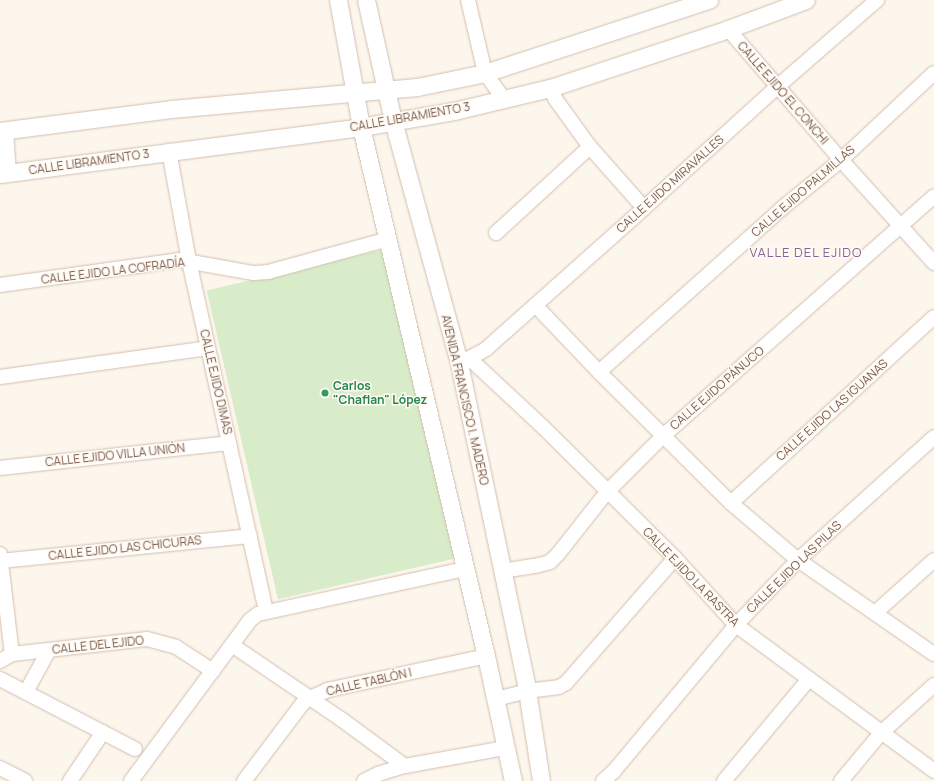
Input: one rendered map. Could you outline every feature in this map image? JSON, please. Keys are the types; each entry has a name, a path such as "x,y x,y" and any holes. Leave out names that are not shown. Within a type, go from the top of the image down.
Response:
{"street":[{"path":"338,0 356,92 361,127 389,239 496,699 513,781"},
{"name":"AVENIDA FRANCISCO I. MADERO","path":"366,0 393,121 465,361 502,571 527,691 541,781"},
{"path":"468,0 484,73 504,99"},
{"path":"4,174 2,131 171,109 417,86 484,73 709,0"},
{"name":"CALLE LIBRAMIENTO 3","path":"4,174 361,127 454,111 550,88 728,29 806,0"},
{"name":"CALLE EJIDO MIRAVALLES","path":"465,361 486,349 777,87 877,0"},
{"name":"CALLE EJIDO EL CONCHI","path":"728,29 841,160 934,263"},
{"name":"CALLE EJIDO PALMILLAS","path":"599,372 781,209 841,160 934,73"},
{"path":"550,88 556,100 590,146 644,208"},
{"path":"496,233 590,146"},
{"name":"CALLE EJIDO DIMAS","path":"169,152 189,261 266,611"},
{"name":"CALLE EJIDO PÁNUCO","path":"502,571 539,566 550,562 607,492 663,436 934,196"},
{"name":"CALLE EJIDO LA COFRADÍA","path":"0,285 180,260 254,273 284,268 389,239"},
{"path":"535,305 599,372 731,503 798,560 934,654"},
{"name":"CALLE EJIDO LAS IGUANAS","path":"731,503 934,317"},
{"path":"0,377 208,348"},
{"name":"CALLE EJIDO LA RASTRA","path":"465,361 543,427 675,558 736,625 934,771"},
{"name":"CALLE EJIDO LAS PILAS","path":"603,781 614,771 736,625 798,560 934,438"},
{"name":"CALLE EJIDO VILLA UNIÓN","path":"0,468 229,443"},
{"name":"CALLE EJIDO LAS CHICURAS","path":"0,558 250,536"},
{"path":"0,558 6,657"},
{"path":"496,699 527,691 559,687 566,683 675,558"},
{"path":"875,613 934,560"},
{"path":"131,781 250,620 258,614 465,568"},
{"name":"CALLE DEL EJIDO","path":"6,657 48,650 147,638 176,647 213,671"},
{"path":"232,645 310,698 405,766"},
{"path":"26,692 48,650"},
{"name":"CALLE TABLÓN I","path":"244,781 303,702 310,698 328,690 486,656"},
{"path":"0,679 135,749"},
{"path":"724,781 809,679"},
{"path":"841,781 881,733 934,685"},
{"path":"70,781 103,732"},
{"path":"364,781 378,774 405,766 505,748"},
{"path":"0,768 25,781"}],"green space":[{"path":"386,249 457,558 278,599 207,290"}],"place":[{"name":"Carlos \"Chaflan\" López","path":"325,393"}],"district":[{"name":"VALLE DEL EJIDO","path":"806,252"}]}
